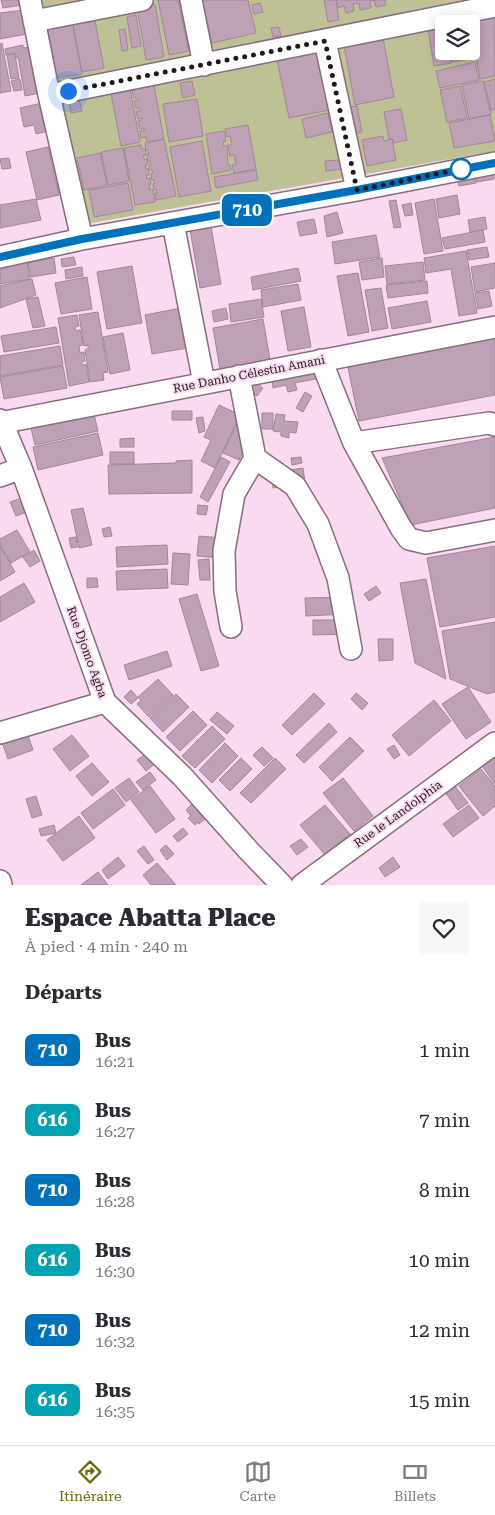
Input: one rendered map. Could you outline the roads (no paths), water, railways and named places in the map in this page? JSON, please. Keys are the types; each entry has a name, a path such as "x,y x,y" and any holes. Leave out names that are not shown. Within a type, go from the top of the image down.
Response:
{"street":[{"path":"30,0 49,95 82,239"},
{"path":"34,21 142,0"},
{"path":"191,0 204,65"},
{"path":"49,95 325,41 447,8 495,6"},
{"path":"325,41 357,190"},
{"path":"0,257 82,239 357,190 495,162"},
{"path":"173,223 204,384"},
{"name":"Rue Danho Célestin Amani","path":"1,422 495,327"},
{"path":"321,360 354,443 409,539 426,543 495,530"},
{"path":"231,626 226,591 224,550 234,494 255,458 240,376"},
{"name":"Rue Djomo Agba","path":"1,422 21,468 105,702 182,776 282,885"},
{"path":"354,443 489,423 495,424"},
{"path":"255,458 295,486 318,524 338,578 351,649"},
{"path":"0,476 21,468"},
{"path":"0,733 105,702"},
{"name":"Rue le Landolphia","path":"302,885 495,743"},
{"path":"0,881 1,885"}]}
